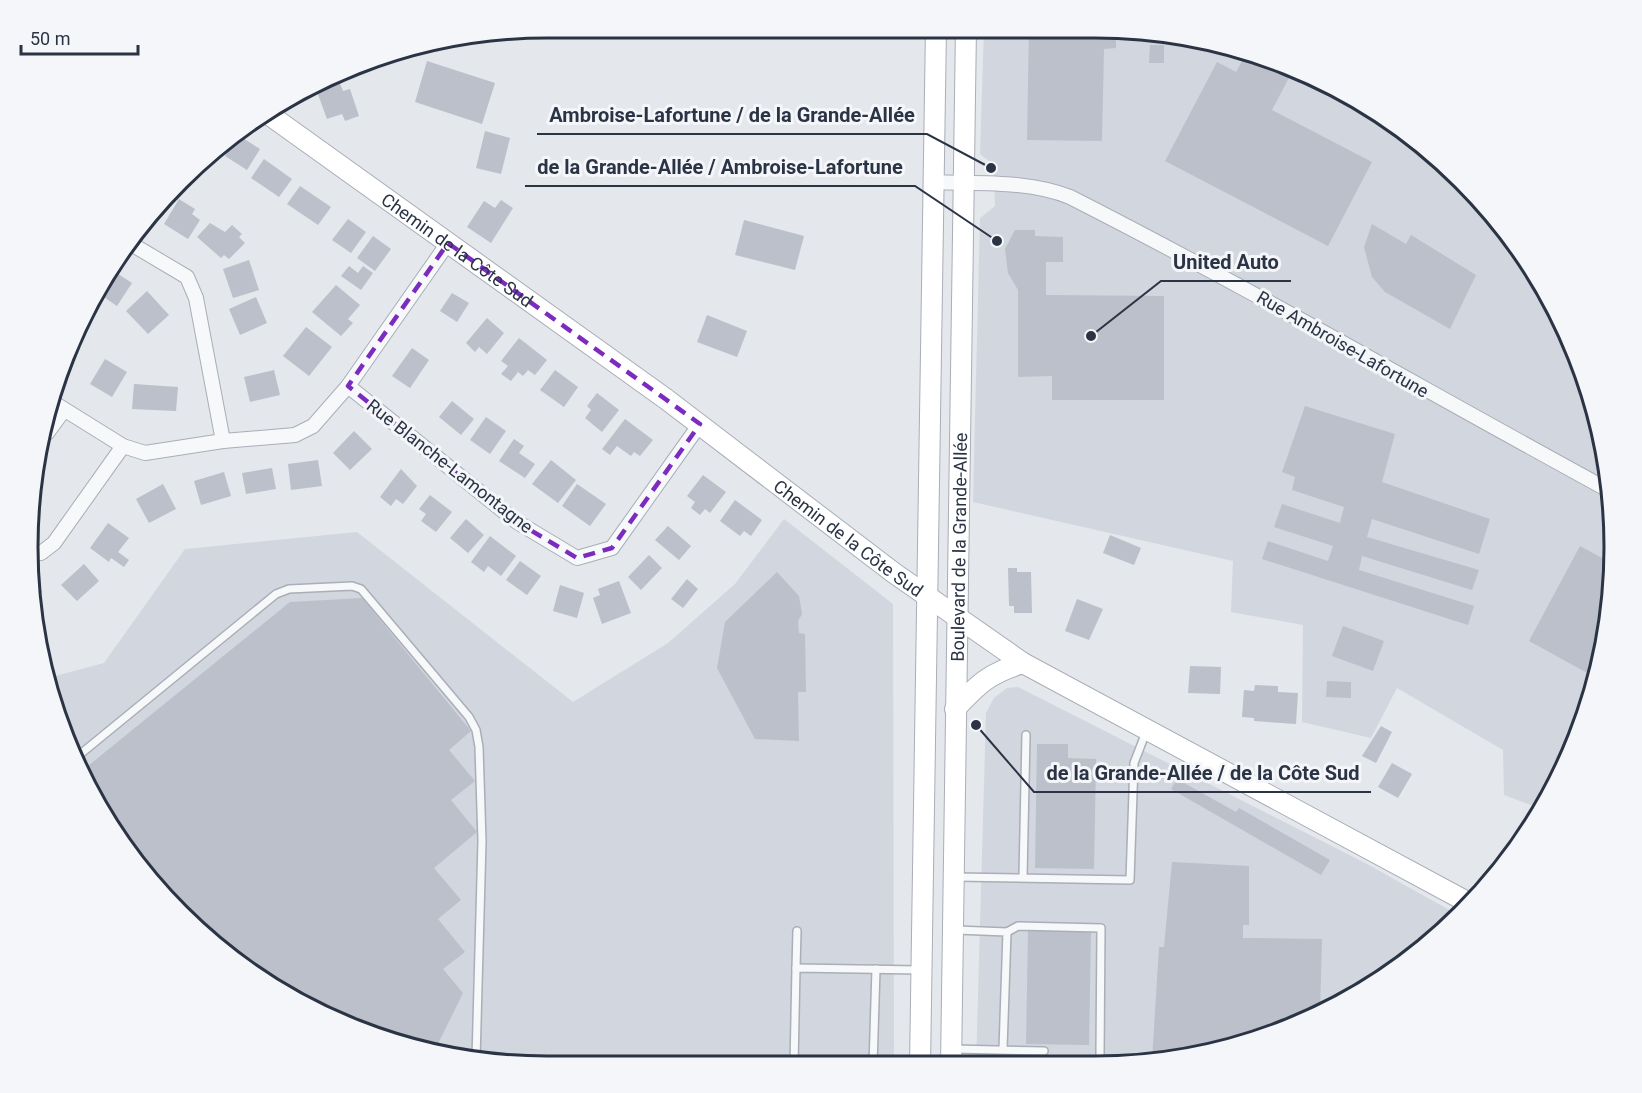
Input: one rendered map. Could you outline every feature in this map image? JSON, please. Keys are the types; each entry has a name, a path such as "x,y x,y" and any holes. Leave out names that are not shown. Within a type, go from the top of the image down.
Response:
{"street":[{"name":"Boulevard de la Grande-Allée","path":"920,1056 936,38"},
{"name":"Boulevard de la Grande-Allée","path":"951,1056 966,38"},
{"name":"Chemin de la Côte Sud","path":"273,117 700,424 927,598 1023,663 1462,899"},
{"name":"Rue Ambroise-Lafortune","path":"933,182 1036,187 1070,197 1292,314 1367,359 1601,486"},
{"path":"59,406 123,446 145,453 223,441 295,435 313,426 348,386 448,243"},
{"path":"136,247 187,277 196,298 223,441"},
{"name":"Rue Blanche-Lamontagne","path":"348,386 517,522 577,558 612,548 700,424"},
{"path":"38,553 54,543 123,446"},
{"path":"956,709 980,683 993,673 1023,663"}],"lane":[{"path":"81,753 276,594 289,589 352,586 361,589 462,708 477,730 482,841 476,1050"},
{"path":"953,877 1130,880 1134,763 1147,730"},
{"path":"1023,877 1026,735"},
{"path":"953,930 1007,932 1018,926 1101,928 1100,1055"},
{"path":"794,1056 797,931"},
{"path":"1004,1049 1007,932"},
{"path":"796,968 921,970"},
{"path":"873,1056 876,969"},
{"path":"958,1056 1004,1049 1044,1051"}],"highlighted area":[{"path":"448,243 700,424 612,548 577,558 517,522 348,386"}],"shaded area":[{"path":"984,38 1096,38 1162,42 1227,55 1290,76 1321,90 1378,123 1405,143 1431,164 1478,211 1519,264 1552,321 1566,352 1587,415 1600,480 1604,546 1603,580 1595,646 1566,741 1533,806 1504,795 1503,750 1397,688 1371,738 1302,722 1303,625 1231,612 1233,561 973,502 980,218 995,206 994,165 980,154"},
{"path":"784,519 893,604 894,1056 546,1056 480,1051 415,1038 352,1017 321,1003 264,970 237,950 211,929 164,882 123,829 90,772 76,741 55,676 104,663 185,549 357,532 573,702 668,643 735,584"},
{"path":"1018,687 1367,864 1450,911 1405,950 1350,987 1290,1017 1227,1038 1195,1046 1129,1054 976,1056 986,713 994,698 1007,688"}],"building":[{"path":"1029,38 1116,39 1116,48 1104,49 1102,141 1027,140"},
{"path":"1150,45 1164,45 1164,63 1149,63"},
{"path":"1243,60 1290,76 1272,110 1372,162 1328,246 1165,161 1217,62 1236,72"},
{"path":"427,61 495,83 482,124 415,102"},
{"path":"339,82 343,91 350,89 359,116 345,121 342,114 327,119 317,92"},
{"path":"485,131 510,138 501,174 476,168"},
{"path":"243,138 260,149 247,170 225,156 229,149"},
{"path":"264,159 292,179 279,197 251,178"},
{"path":"300,186 331,207 318,225 287,204"},
{"path":"179,199 195,209 192,214 200,220 188,239 164,224"},
{"path":"501,200 513,208 491,243 467,227 484,201 495,208"},
{"path":"348,219 366,232 351,253 332,240"},
{"path":"744,220 804,236 795,270 735,255"},
{"path":"210,223 225,232 232,225 242,234 239,237 245,243 229,259 224,255 221,258 197,237"},
{"path":"1372,224 1406,244 1411,235 1476,275 1450,329 1385,292 1372,277 1364,247"},
{"path":"1015,230 1035,230 1035,236 1063,237 1063,262 1046,262 1046,295 1164,296 1164,400 1052,400 1052,376 1018,377 1018,290 1008,273 1005,249"},
{"path":"373,236 391,249 375,271 357,258"},
{"path":"249,260 259,290 233,298 223,269"},
{"path":"349,266 358,273 363,266 373,273 361,290 341,276"},
{"path":"117,273 132,283 117,306 103,297"},
{"path":"336,285 360,305 348,319 353,323 341,336 312,312"},
{"path":"147,291 169,315 148,334 126,311"},
{"path":"452,293 469,303 457,322 440,311"},
{"path":"256,297 267,323 240,335 229,309"},
{"path":"707,315 747,331 737,357 697,342"},
{"path":"487,318 504,333 487,354 479,347 475,352 466,343"},
{"path":"306,327 332,347 309,376 283,356"},
{"path":"519,338 547,360 535,375 528,370 523,376 518,372 511,381 501,374 508,366 501,361"},
{"path":"412,348 429,360 410,388 392,376"},
{"path":"105,359 127,372 112,397 90,384"},
{"path":"274,370 280,395 250,402 244,377"},
{"path":"555,370 578,387 564,407 540,390"},
{"path":"134,384 178,387 176,411 132,409"},
{"path":"597,393 619,410 602,432 585,418 591,410 587,406"},
{"path":"452,401 474,419 461,435 439,417"},
{"path":"1305,406 1395,434 1382,482 1490,519 1479,554 1372,519 1367,537 1479,570 1472,590 1362,556 1359,570 1474,606 1468,625 1262,559 1268,541 1328,561 1333,546 1274,527 1282,504 1340,523 1344,507 1292,490 1295,477 1282,472"},
{"path":"486,417 506,431 490,454 470,440"},
{"path":"625,419 653,440 640,456 634,452 631,456 617,446 610,455 602,449"},
{"path":"354,431 372,449 350,470 333,453"},
{"path":"514,439 524,446 519,453 535,464 525,478 499,461"},
{"path":"318,460 322,486 291,490 288,464"},
{"path":"551,460 576,480 558,503 532,484"},
{"path":"272,468 276,489 246,494 242,473"},
{"path":"401,469 417,486 403,504 396,499 391,506 380,497"},
{"path":"224,472 231,496 201,505 194,481"},
{"path":"703,475 726,492 710,513 705,509 700,515 691,508 695,502 687,496"},
{"path":"163,484 176,509 149,523 136,499"},
{"path":"577,484 606,504 590,526 562,506"},
{"path":"430,495 452,512 436,532 421,521 426,514 419,509"},
{"path":"735,500 762,520 751,536 744,531 740,536 720,521"},
{"path":"466,519 484,535 468,553 450,538"},
{"path":"108,523 129,538 118,552 129,560 124,567 111,558 109,562 90,548"},
{"path":"668,526 691,546 679,560 655,540"},
{"path":"1110,535 1141,548 1134,565 1103,553"},
{"path":"490,536 516,556 501,576 488,566 484,572 471,562"},
{"path":"1580,546 1604,559 1600,613 1588,673 1529,641"},
{"path":"649,555 662,568 641,590 628,577"},
{"path":"520,561 541,576 527,595 506,580"},
{"path":"84,564 99,581 77,601 61,585"},
{"path":"1008,568 1017,568 1017,572 1031,572 1032,613 1014,613 1014,606 1009,606"},
{"path":"777,572 799,596 802,614 798,621 799,633 805,634 806,692 798,692 799,741 755,739 717,668 725,622"},
{"path":"687,579 698,589 683,608 671,599"},
{"path":"619,581 631,613 602,624 593,598 600,595 598,589"},
{"path":"560,585 584,593 577,618 553,611"},
{"path":"362,598 471,731 449,750 475,781 451,800 477,832 434,868 461,900 438,919 465,952 443,969 463,993 438,1044 383,1028 321,1003 264,970 237,950 211,929 164,882 123,829 87,766 290,602"},
{"path":"1077,599 1103,609 1089,640 1065,631"},
{"path":"1343,626 1384,641 1373,671 1332,656"},
{"path":"1190,666 1221,667 1220,694 1188,693"},
{"path":"1327,681 1351,682 1351,698 1326,697"},
{"path":"1255,685 1278,686 1278,692 1298,693 1296,724 1254,721 1254,718 1242,717 1244,690 1254,691"},
{"path":"1381,726 1392,732 1376,763 1362,756"},
{"path":"1037,744 1068,744 1068,758 1096,759 1094,869 1035,868"},
{"path":"1392,763 1412,774 1398,798 1378,787"},
{"path":"1177,779 1236,812 1239,808 1330,860 1321,875 1171,789"},
{"path":"1172,862 1249,866 1249,925 1243,925 1243,938 1322,939 1320,1003 1290,1017 1227,1038 1195,1046 1153,1052 1159,947 1164,947"},
{"path":"1028,930 1091,931 1089,1045 1026,1044"}],"place":[{"name":"Ambroise-Lafortune / de la Grande-Allée","path":"991,168"},
{"name":"de la Grande-Allée / Ambroise-Lafortune","path":"997,241"},
{"name":"United Auto","path":"1091,336"},
{"name":"de la Grande-Allée / de la Côte Sud","path":"976,725"}]}
